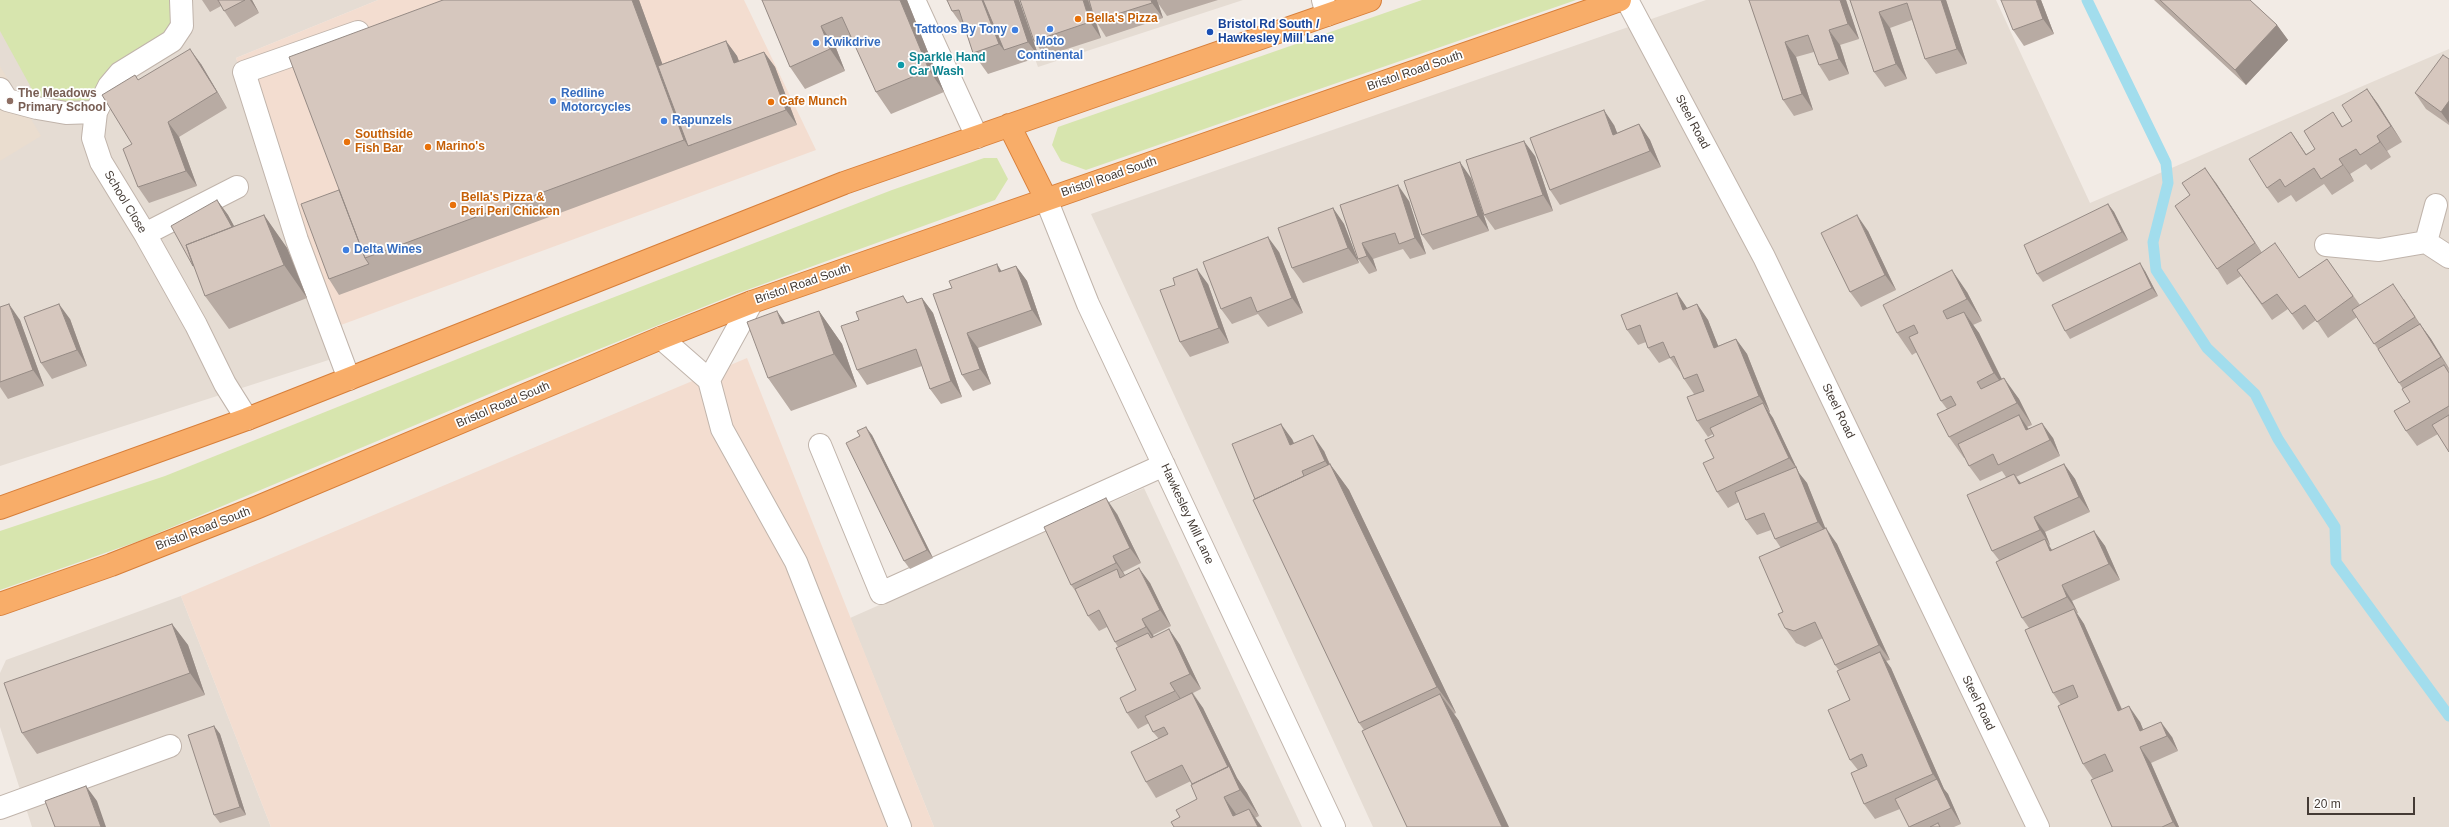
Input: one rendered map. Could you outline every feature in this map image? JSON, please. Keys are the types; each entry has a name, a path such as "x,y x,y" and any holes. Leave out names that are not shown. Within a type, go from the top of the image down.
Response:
{"highway":[{"path":"0,508 247,419 844,183 977,137 1325,8 1370,0"},
{"name":"Bristol Road South","path":"0,604 111,565 290,495 661,338 752,302 1620,0"},
{"path":"1009,125 1046,199"}],"street":[{"name":"School Close","path":"181,0 182,26 172,40 120,73 109,86 96,112 93,138 101,162 145,234 196,325 224,384 247,419"},
{"path":"914,0 977,137"},
{"name":"Steel Road","path":"1627,0 1764,257 2038,827"},
{"path":"349,379 297,240 244,72 375,26"},
{"path":"0,89 7,100 37,108 66,113 96,112"},
{"path":"145,234 237,187"},
{"name":"Hawkesley Mill Lane","path":"1046,199 1088,304 1334,827"},
{"path":"2426,242 2436,204"},
{"path":"2326,245 2379,250 2426,242 2449,257"},
{"path":"709,380 752,302"},
{"path":"661,338 709,380 722,429 796,562 900,827"},
{"path":"820,446 881,593 1164,465"},
{"path":"0,808 170,746"}],"shaded area":[{"path":"0,0 378,0 236,58 341,356 0,466"},
{"path":"378,0 744,0 816,150 330,329 236,58"},
{"path":"1014,0 1243,0 1038,67"},
{"path":"1706,0 1996,0 2090,203 2449,49 2449,827 1373,827 1091,214"},
{"name":"The Meadows Primary School","path":"0,66 41,136 0,161"},
{"path":"747,358 934,827 271,827 181,596"},
{"path":"1144,488 1302,827 934,827 850,618"},
{"path":"181,596 271,827 32,827 0,727 0,673 6,660"}],"green space":[{"path":"0,0 178,0 179,24 89,107 39,102 0,31"},
{"path":"1422,0 1576,0 1086,170 1061,161 1052,145 1058,127"},
{"path":"984,158 997,158 1008,179 995,200 733,295 525,379 139,541 0,590 0,531 165,476 560,318 892,190"}],"building":[{"path":"218,0 245,0 224,11"},
{"path":"443,0 632,0 684,140 365,258 289,57"},
{"path":"762,0 900,0 929,70 876,92 842,17 821,26 830,49 790,67"},
{"path":"947,0 982,0 999,44 973,53 959,10 952,11"},
{"name":"Tattoos By Tony","path":"983,0 1014,0 1028,42 1004,50"},
{"path":"1020,0 1083,0 1090,22 1034,41"},
{"path":"1089,0 1151,0 1152,3 1095,21"},
{"path":"1749,0 1840,0 1848,24 1829,30 1839,59 1819,65 1808,35 1785,42 1802,94 1783,100"},
{"path":"1850,0 1941,0 1957,49 1925,59 1907,3 1879,12 1896,64 1874,72"},
{"path":"2001,0 2036,0 2043,19 2013,30"},
{"path":"2160,0 2250,0 2277,25 2235,70"},
{"path":"726,41 734,63 764,52 786,110 688,146 658,66"},
{"path":"190,49 217,92 168,122 186,171 138,187 123,149 132,144 102,95 135,75 138,80"},
{"path":"2443,55 2449,59 2449,101 2441,112 2415,93"},
{"path":"2367,89 2391,126 2377,136 2380,142 2360,155 2356,149 2339,159 2343,165 2321,179 2314,168 2285,187 2280,179 2267,188 2249,159 2291,132 2306,155 2315,149 2304,131 2333,112 2342,127 2352,121 2342,105"},
{"path":"1604,110 1613,135 1639,124 1650,151 1550,190 1530,138"},
{"path":"1524,141 1543,195 1484,215 1466,160"},
{"path":"1460,162 1478,216 1422,235 1404,181"},
{"path":"2205,168 2255,243 2217,269 2175,206 2190,195 2182,183"},
{"path":"1398,185 1415,238 1399,244 1395,233 1362,243 1367,256 1358,259 1340,205"},
{"name":"Delta Wines","path":"339,190 365,258 369,264 329,279 301,204"},
{"path":"217,200 232,227 186,245 193,266 171,226"},
{"path":"2108,204 2122,232 2037,274 2024,245"},
{"path":"1333,208 1348,248 1292,268 1278,228"},
{"path":"264,215 284,265 205,296 186,245"},
{"path":"1857,215 1885,275 1850,292 1821,233"},
{"path":"1268,237 1292,298 1257,312 1251,297 1221,309 1203,262"},
{"path":"2275,243 2299,278 2327,259 2353,296 2317,322 2305,305 2292,314 2277,294 2262,304 2237,270"},
{"path":"2140,263 2152,288 2065,331 2052,305"},
{"path":"997,264 999,272 1016,266 1032,310 967,333 980,369 962,375 933,294 952,288 949,281"},
{"path":"1197,269 1219,328 1180,342 1160,290 1175,285 1173,278"},
{"path":"1952,270 1967,299 1943,311 1947,319 1964,312 1994,373 1977,382 1981,389 2004,378 2017,403 1949,437 1937,414 1956,405 1951,396 1941,401 1909,337 1918,333 1914,325 1897,333 1883,305"},
{"path":"2393,284 2415,317 2374,344 2352,310"},
{"path":"1677,293 1683,310 1697,304 1714,348 1736,339 1759,396 1697,421 1687,397 1704,391 1697,374 1684,379 1674,356 1670,358 1663,342 1648,348 1640,325 1627,330 1621,315"},
{"path":"903,296 907,303 922,298 951,381 930,389 916,349 857,370 841,326 859,320 856,312"},
{"path":"9,304 33,370 0,382 0,307"},
{"path":"59,304 77,350 41,363 24,317"},
{"path":"777,311 782,324 819,311 834,354 768,378 747,322"},
{"path":"2420,324 2441,357 2399,383 2378,349"},
{"path":"2444,365 2449,373 2449,406 2406,431 2394,411 2410,402 2402,389"},
{"path":"1763,403 1789,458 1717,492 1703,463 1714,458 1705,440 1714,436 1710,428"},
{"path":"2019,415 2026,430 2042,423 2050,440 1998,465 1993,454 1969,466 1958,444"},
{"path":"2449,415 2449,452 2432,425"},
{"path":"1281,424 1290,445 1313,435 1325,461 1302,471 1304,476 1255,499 1232,444"},
{"path":"866,427 927,550 904,561 846,443 860,436 857,431"},
{"path":"1330,464 1437,687 1359,723 1253,500"},
{"path":"2064,464 2079,497 2034,517 2040,530 1992,551 1967,495 2014,474 2019,484"},
{"path":"1796,467 1818,522 1775,539 1764,513 1746,520 1735,492"},
{"path":"1106,498 1130,548 1113,556 1116,563 1071,585 1044,527"},
{"path":"1826,528 1879,645 1835,665 1815,622 1794,631 1785,628 1778,614 1783,612 1759,557"},
{"path":"2094,531 2109,564 2062,585 2067,597 2022,618 1996,562 2045,539 2050,551"},
{"path":"1139,568 1160,610 1142,619 1146,627 1115,642 1099,610 1088,616 1075,589 1117,569 1120,578"},
{"path":"2074,609 2118,711 2129,706 2140,731 2161,722 2167,736 2140,747 2173,822 2162,827 2112,827 2091,780 2113,771 2105,754 2083,764 2058,706 2078,697 2073,685 2053,693 2025,630"},
{"path":"172,624 190,673 22,733 4,683"},
{"path":"1169,629 1190,674 1170,683 1175,691 1127,713 1120,698 1136,690 1116,648 1148,633 1151,638"},
{"path":"1880,652 1933,774 1864,804 1851,773 1867,766 1862,754 1850,760 1828,710 1850,700 1837,671"},
{"path":"1192,693 1228,767 1192,784 1182,765 1146,782 1131,752 1168,734 1164,727 1153,732 1145,716"},
{"path":"1440,694 1502,827 1407,827 1362,731"},
{"path":"214,726 240,807 214,815 188,735"},
{"path":"1229,766 1240,790 1224,797 1233,816 1249,809 1258,827 1174,827 1171,822 1180,817 1176,810 1197,799 1191,785"},
{"path":"1937,779 1951,808 1909,827 1895,799"},
{"path":"86,786 101,827 55,827 45,801"},
{"path":"1938,823 1940,827 1930,827"}],"waterway":[{"path":"2087,0 2166,163 2168,183 2153,242 2156,270 2207,348 2255,394 2278,439 2335,527 2336,562 2449,716"}],"place":[{"name":"Bella's Pizza","path":"1078,19"},
{"name":"Moto Continental","path":"1050,29"},
{"name":"Tattoos By Tony","path":"1015,30"},
{"name":"Bristol Rd South / Hawkesley Mill Lane","path":"1210,32"},
{"name":"Kwikdrive","path":"816,43"},
{"name":"Sparkle Hand Car Wash","path":"901,65"},
{"name":"The Meadows Primary School","path":"10,101"},
{"name":"Redline Motorcycles","path":"553,101"},
{"name":"Cafe Munch","path":"771,102"},
{"name":"Rapunzels","path":"664,121"},
{"name":"Southside Fish Bar","path":"347,142"},
{"name":"Marino's","path":"428,147"},
{"name":"Bella's Pizza & Peri Peri Chicken","path":"453,205"},
{"name":"Delta Wines","path":"346,250"}]}
